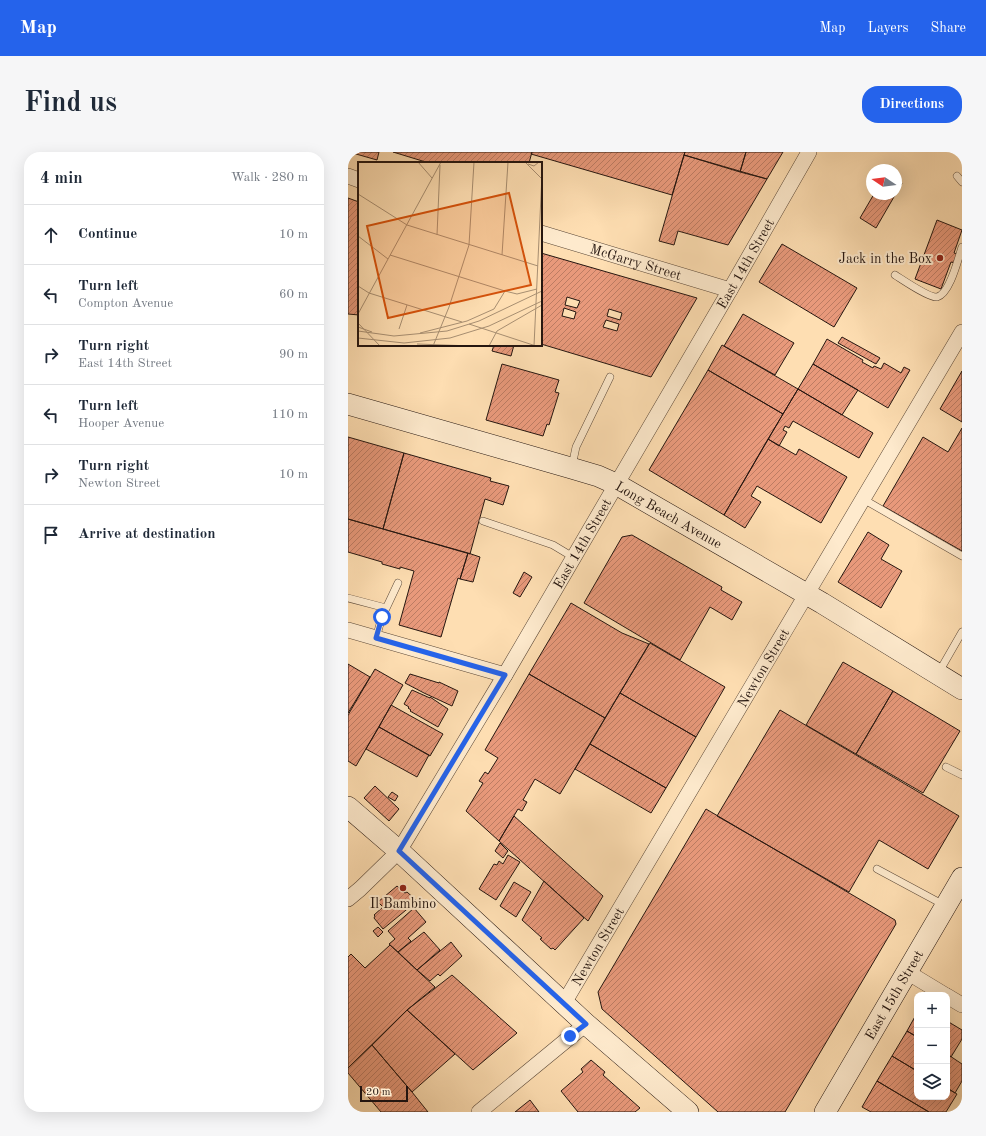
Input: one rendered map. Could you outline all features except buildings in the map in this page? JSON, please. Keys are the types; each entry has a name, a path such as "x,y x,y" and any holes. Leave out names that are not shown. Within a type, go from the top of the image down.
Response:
{"street":[{"name":"East 14th Street","path":"348,899 399,851 505,675 809,152"},
{"path":"348,176 358,180"},
{"name":"McGarry Street","path":"542,233 730,290"},
{"name":"Newton Street","path":"564,1003 962,332"},
{"name":"Long Beach Avenue","path":"348,404 598,476 616,484 807,594 962,689"},
{"path":"348,630 505,675"},
{"path":"348,807 399,851 586,1024 680,1108"},
{"name":"East 15th Street","path":"825,1112 962,878"},
{"path":"907,972 940,992"},
{"path":"950,998 962,1005"},
{"path":"479,1112 586,1024"}],"lane":[{"path":"957,176 962,182"},
{"path":"895,275 930,296 937,297 945,292 962,247"},
{"path":"571,468 576,447 610,377"},
{"path":"863,499 962,556"},
{"path":"483,521 553,545 573,557"},
{"path":"376,638 386,608 398,583"},
{"path":"348,598 386,608"},
{"path":"938,674 962,632"},
{"path":"946,767 962,775"},
{"path":"877,869 946,906"}],"place":[{"name":"Jack in the Box","path":"940,258"},
{"name":"Il Bambino","path":"403,888"}],"route":[{"path":"382,617 376,638 505,675 399,851 586,1024 570,1036"}]}
